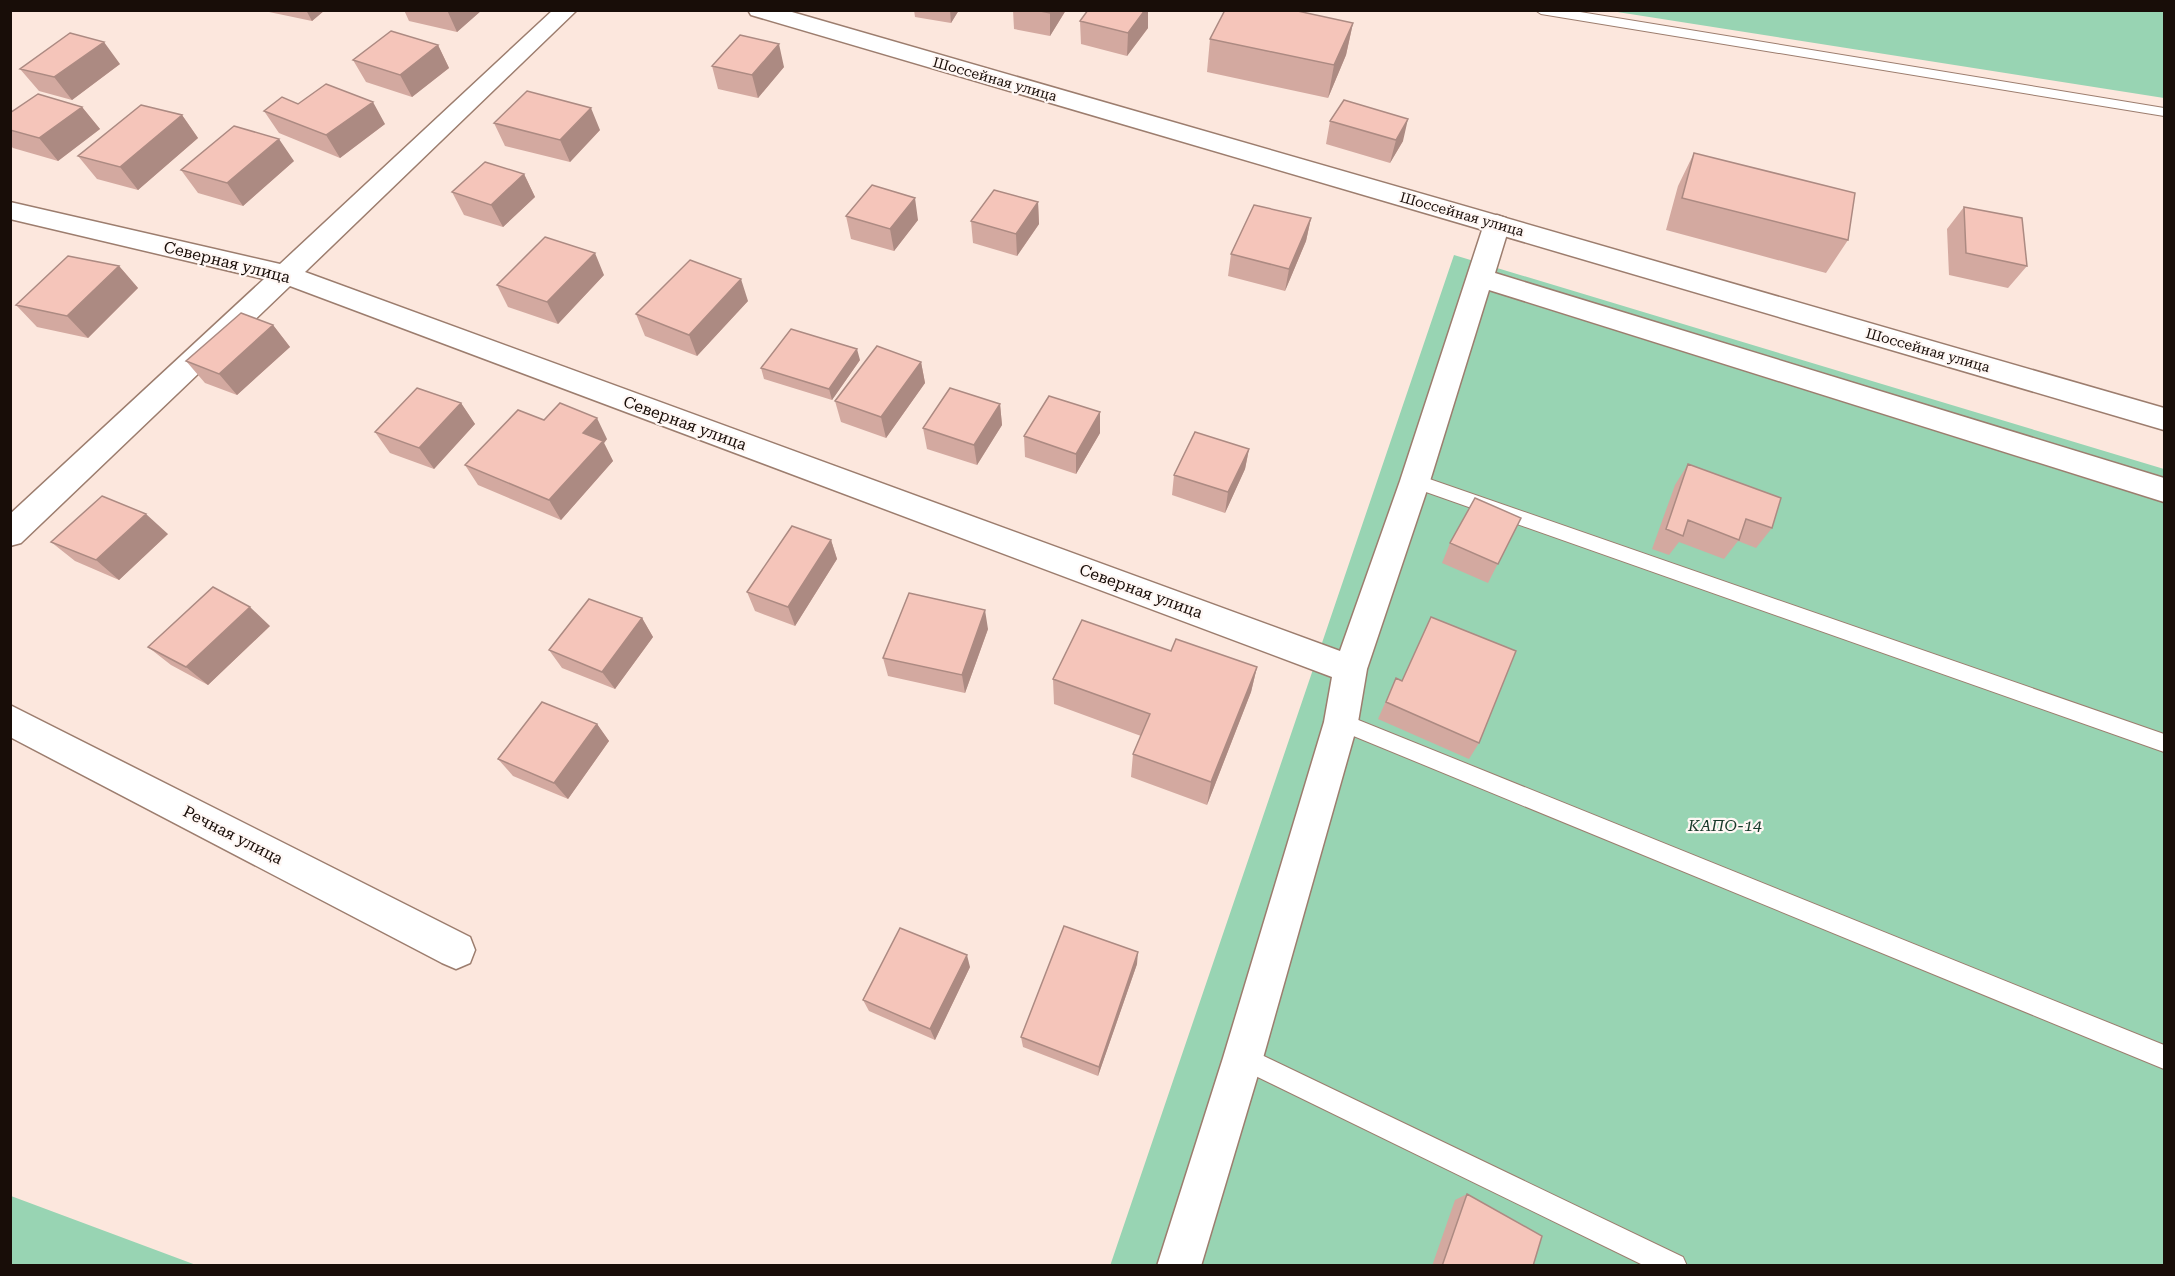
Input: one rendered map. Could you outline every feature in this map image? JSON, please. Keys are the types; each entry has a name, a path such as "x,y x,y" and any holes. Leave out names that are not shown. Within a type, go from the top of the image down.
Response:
{"street":[{"path":"10,534 566,10"},
{"name":"Шоссейная улица","path":"759,10 2164,419"},
{"name":"Северная улица","path":"10,210 284,274 1350,669"},
{"path":"1179,1266 1243,1058 1341,722 1350,669 1415,481 1497,225"},
{"path":"1480,278 2164,490"},
{"name":"Речная улица","path":"10,720 456,950"}],"lane":[{"path":"1541,10 2164,112"},
{"path":"1415,481 2164,743"},
{"path":"1341,722 2164,1056"},
{"path":"1243,1058 1674,1266"}],"green space":[{"path":"1611,11 2164,11 2164,98"},
{"name":"КАПО-14","path":"1454,255 2164,469 2164,1265 1110,1266"},
{"path":"11,1196 196,1265 11,1265"}],"building":[{"path":"1035,10 1051,10 1050,13"},
{"path":"1088,10 1145,10 1128,33 1080,21"},
{"path":"1225,10 1293,10 1353,23 1334,65 1210,39"},
{"path":"391,31 438,45 400,75 353,60"},
{"path":"70,33 104,42 54,77 20,69"},
{"path":"740,35 779,44 752,75 712,66"},
{"path":"326,84 373,102 326,135 264,111 282,97 298,104"},
{"path":"527,91 591,108 560,140 494,123"},
{"path":"38,94 82,107 39,138 10,130 10,113"},
{"path":"1344,100 1408,119 1396,140 1330,121"},
{"path":"141,105 182,115 120,167 78,156"},
{"path":"234,126 279,139 227,183 181,170"},
{"path":"1694,153 1855,193 1848,240 1682,198"},
{"path":"485,162 524,174 491,205 452,192"},
{"path":"872,185 915,198 890,229 846,216"},
{"path":"994,190 1038,202 1016,234 971,221"},
{"path":"1254,205 1311,218 1289,269 1231,254"},
{"path":"1964,207 2022,218 2027,266 1966,253"},
{"path":"545,237 595,253 547,302 497,285"},
{"path":"68,256 119,266 67,316 16,305"},
{"path":"690,260 741,279 689,335 636,314"},
{"path":"241,313 273,325 219,374 186,361"},
{"path":"791,329 857,349 829,389 761,368"},
{"path":"877,346 921,362 881,417 835,401"},
{"path":"417,388 461,403 419,448 375,432"},
{"path":"950,388 1000,404 974,445 923,428"},
{"path":"1049,396 1100,412 1076,454 1024,436"},
{"path":"560,403 597,418 583,433 603,441 549,500 465,465 518,410 544,420"},
{"path":"1195,432 1249,449 1228,492 1174,475"},
{"path":"1688,464 1781,498 1772,528 1746,519 1739,540 1688,520 1683,536 1666,529"},
{"path":"102,496 146,514 96,560 51,542"},
{"path":"1475,498 1521,518 1498,564 1450,543"},
{"path":"792,526 831,540 788,607 747,592"},
{"path":"213,587 250,607 186,667 148,647"},
{"path":"909,593 985,610 962,675 883,658"},
{"path":"589,599 642,618 602,672 549,650"},
{"path":"1431,617 1516,651 1479,743 1386,702 1396,678 1402,681"},
{"path":"1082,620 1171,651 1176,639 1257,667 1211,782 1133,754 1150,714 1053,679"},
{"path":"542,702 597,724 554,783 498,759"},
{"path":"1064,926 1138,952 1099,1067 1021,1037"},
{"path":"900,928 967,955 930,1029 863,1000"},
{"path":"1467,1194 1542,1236 1533,1266 1442,1266"}]}
